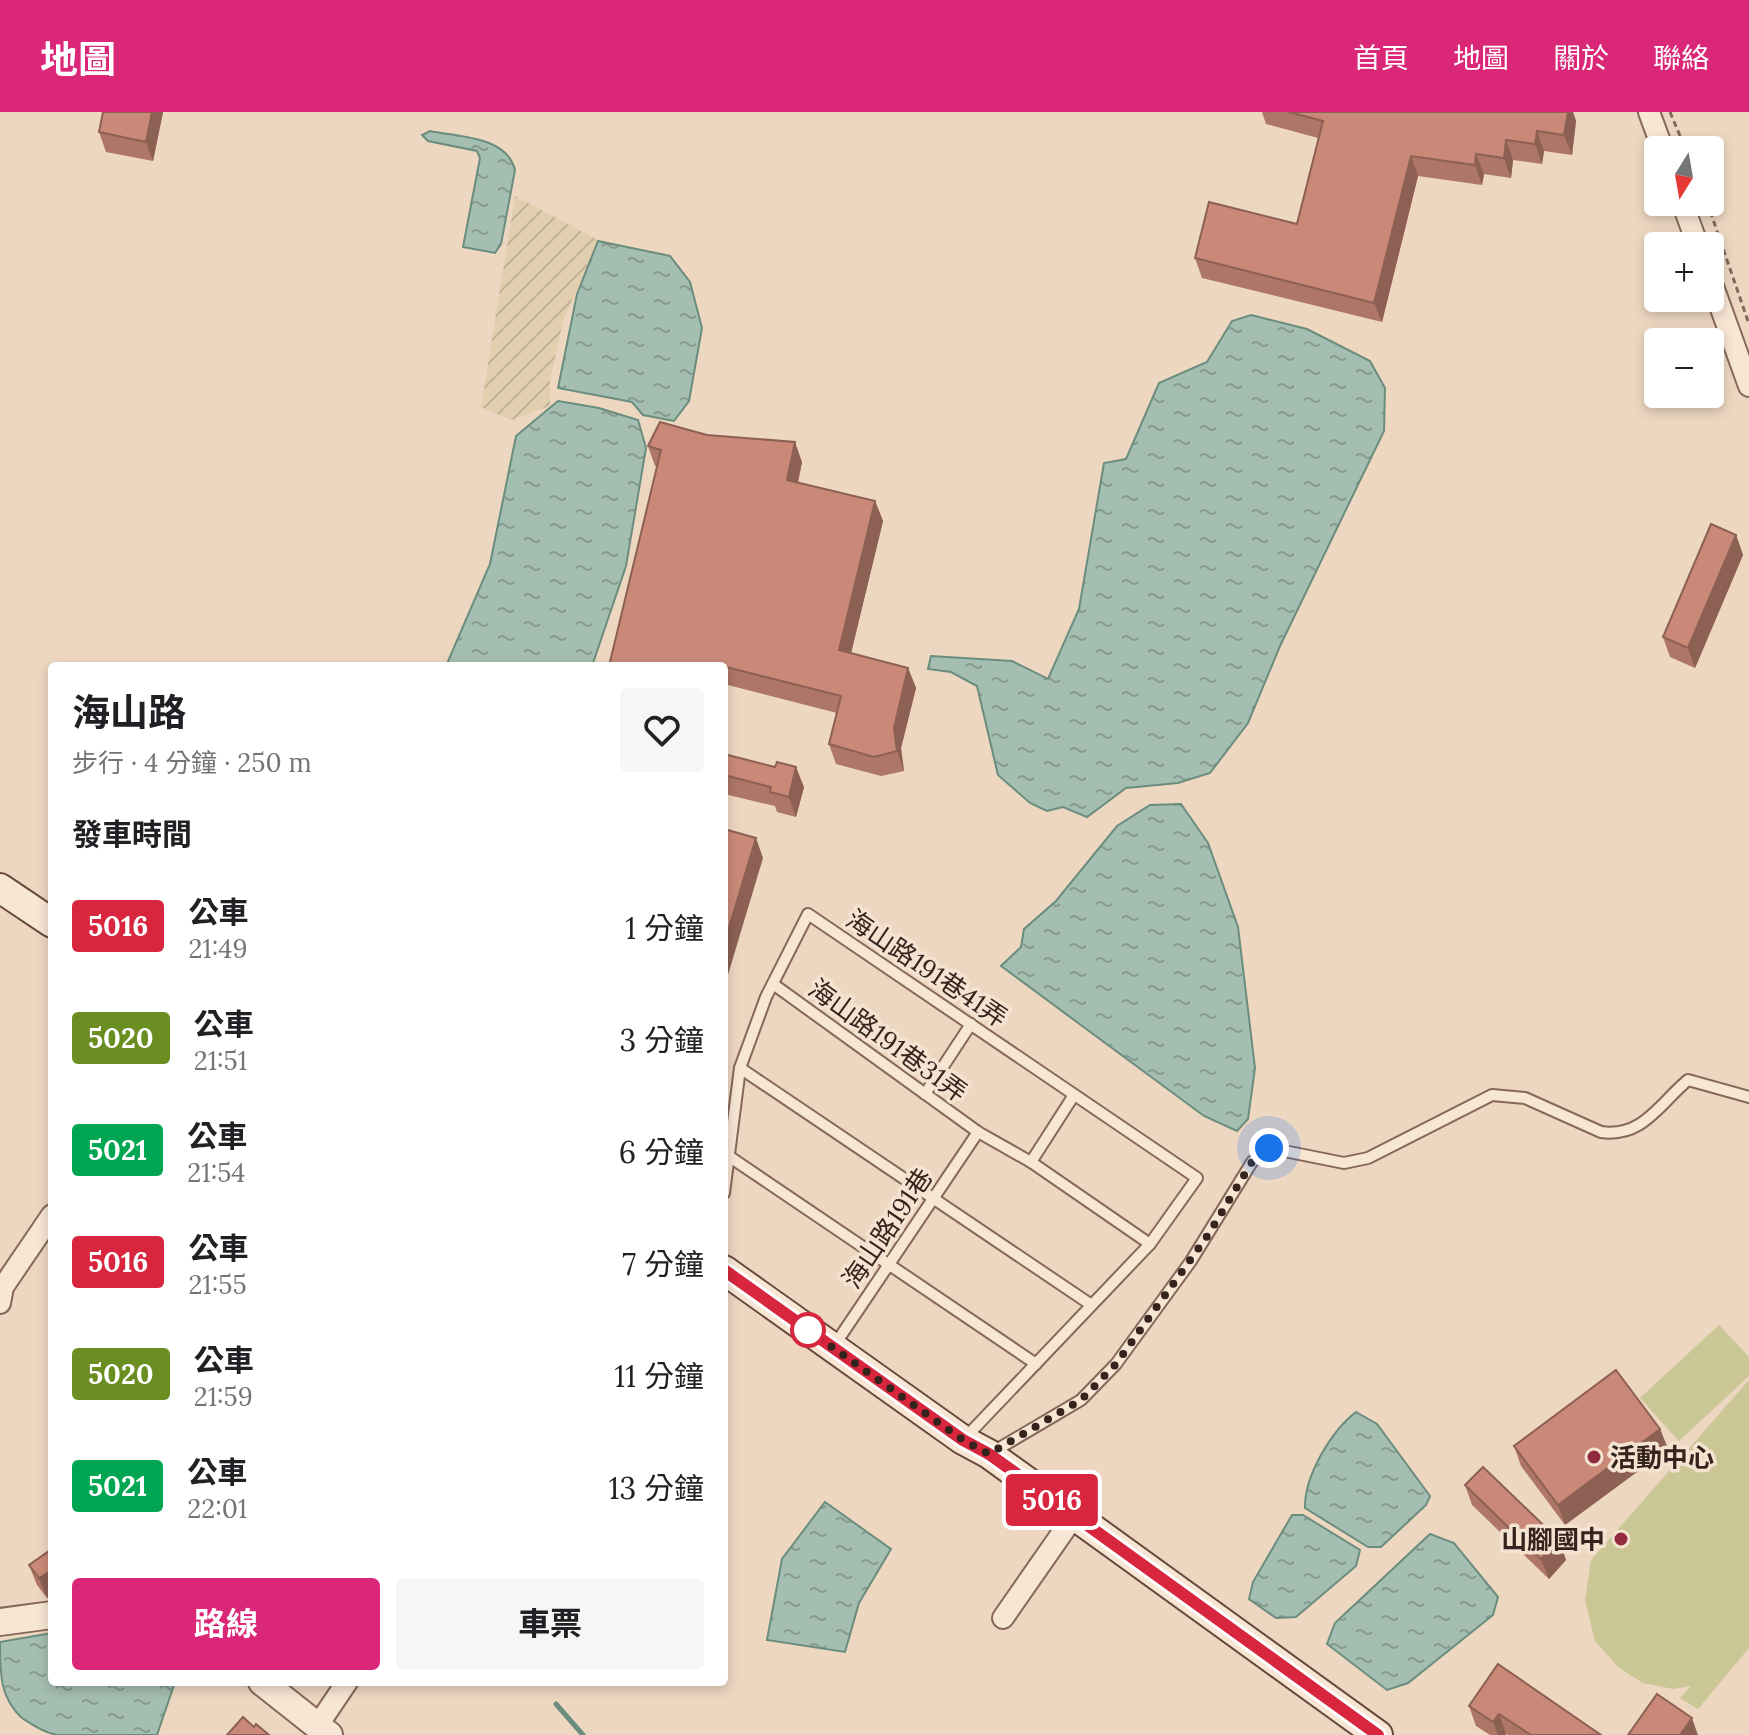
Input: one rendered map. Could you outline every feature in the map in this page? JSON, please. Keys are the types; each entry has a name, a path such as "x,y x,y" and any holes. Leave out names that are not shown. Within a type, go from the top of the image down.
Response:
{"main road":[{"path":"0,888 48,920"},
{"path":"728,1273 963,1440 989,1454 1378,1735"}],"street":[{"path":"1649,112 1658,136"},
{"path":"1722,312 1749,386"},
{"path":"1,1292 48,1221"},
{"path":"1003,1618 1074,1516"},
{"path":"0,1622 48,1616"},
{"path":"267,1686 324,1730 345,1686"}],"lane":[{"name":"海山路191巷41弄","path":"773,984 808,914 1197,1178 1150,1244"},
{"path":"728,1148 740,1068 773,984"},
{"name":"海山路191巷31弄","path":"773,984 978,1132 1031,1162 1150,1244"},
{"path":"925,1094 971,1024"},
{"path":"740,1068 1090,1304"},
{"path":"989,1454 1081,1400 1116,1364 1217,1222 1252,1162 1269,1148 1344,1163 1368,1158 1492,1095 1525,1098 1601,1132 1614,1134 1627,1132 1650,1118 1688,1080 1749,1097"},
{"path":"1031,1162 1074,1095"},
{"name":"海山路191巷","path":"833,1348 978,1132"},
{"path":"728,1156 1036,1364"},
{"path":"963,1440 1150,1244"}],"path":[{"path":"1670,112 1680,136"},
{"path":"1712,216 1749,324"}],"shaded area":[{"path":"515,196 598,240 563,321 550,382 550,406 512,420 481,407"},
{"path":"1719,1325 1749,1357 1749,1376 1679,1441 1640,1398"},
{"path":"1749,1380 1749,1648 1698,1709 1680,1698 1691,1686 1673,1689 1643,1683 1619,1668 1595,1641 1585,1600 1591,1560"}],"water":[{"path":"430,131 492,144 510,159 515,170 501,244 495,253 463,247 480,158 477,151 428,141 422,135"},
{"path":"598,241 670,256 690,282 702,328 689,401 674,421 643,415 632,402 558,388 577,294"},
{"path":"1251,315 1307,329 1370,361 1385,388 1384,431 1280,646 1248,723 1210,773 1178,783 1126,788 1087,817 1063,807 1047,811 1030,803 998,775 977,686 951,672 928,669 931,656 1012,661 1048,679 1079,609 1104,463 1126,459 1159,383 1207,362 1232,321"},
{"path":"558,401 599,408 638,420 646,448 626,566 593,662 448,662 490,564 516,436"},
{"path":"1181,804 1208,843 1238,927 1255,1068 1248,1119 1237,1131 1204,1116 1001,966 1021,947 1024,929 1056,901 1117,826 1150,805"},
{"path":"1356,1412 1377,1424 1430,1496 1426,1505 1381,1547 1368,1547 1305,1508 1314,1468 1338,1430"},
{"path":"825,1502 891,1549 859,1603 845,1652 767,1640 782,1559"},
{"path":"1292,1515 1303,1515 1360,1550 1356,1566 1296,1617 1276,1618 1249,1599 1253,1582"},
{"path":"1430,1534 1454,1543 1498,1597 1493,1615 1408,1683 1387,1690 1327,1644 1335,1623"},
{"path":"48,1634 48,1686 174,1686 157,1735 57,1735 22,1718 5,1694 0,1642"}],"building":[{"path":"103,112 152,112 146,142 99,132"},
{"path":"1289,112 1568,112 1564,135 1537,131 1535,144 1506,140 1504,158 1476,154 1475,165 1411,156 1374,303 1195,258 1209,202 1297,224 1323,121"},
{"path":"660,422 707,435 795,442 787,480 875,501 839,650 908,668 894,728 897,751 874,757 829,744 841,696 728,668 728,662 610,662 661,450 648,446"},
{"path":"1711,524 1736,535 1688,648 1663,637"},
{"path":"728,755 775,767 777,762 796,767 789,797 770,792 771,787 728,776"},
{"path":"728,830 756,838 728,931"},
{"name":"活動中心","path":"1616,1370 1660,1429 1558,1505 1514,1446"},
{"path":"1483,1467 1559,1540 1541,1559 1465,1485"},
{"path":"48,1552 48,1572 39,1578 29,1565"},
{"path":"1498,1664 1601,1735 1531,1735 1499,1714 1493,1722 1469,1706"},
{"path":"1657,1694 1692,1718 1680,1735 1628,1735"},
{"path":"243,1717 254,1727 256,1724 269,1735 227,1735"}],"waterway":[{"path":"556,1704 583,1735"}],"bus line":[{"name":"5016","path":"728,1273 963,1440 989,1454 1378,1735"}],"place":[{"name":"活動中心","path":"1594,1457"},
{"name":"山腳國中","path":"1621,1539"}],"route":[{"path":"808,1330 963,1440 989,1454 1081,1400 1116,1364 1191,1261 1226,1209 1252,1162 1269,1148"}]}
